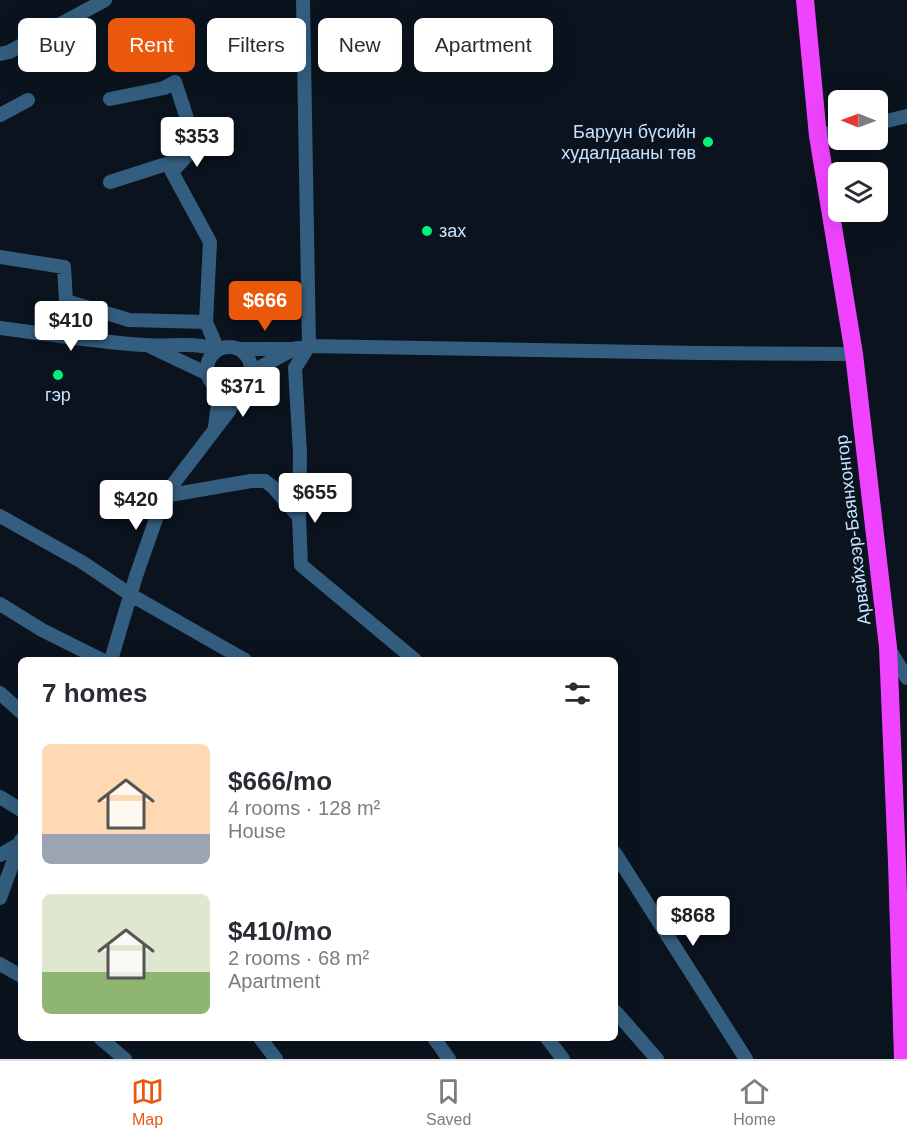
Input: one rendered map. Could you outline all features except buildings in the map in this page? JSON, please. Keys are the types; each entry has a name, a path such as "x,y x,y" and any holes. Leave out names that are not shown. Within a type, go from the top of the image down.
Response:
{"highway":[{"name":"Арвайхээр-Баянхонгор","path":"805,0 818,136 854,354 888,647 898,872 903,1059"}],"street":[{"path":"0,54 9,52 105,0"},
{"path":"303,0 309,346 295,368 300,453 301,565 411,657"},
{"path":"110,99 164,88 175,82 196,146 172,172 210,242 206,322 218,350"},
{"path":"0,115 28,100"},
{"path":"888,121 907,116"},
{"path":"818,136 828,134"},
{"path":"110,182 184,159"},
{"path":"0,257 64,267 66,301 129,320 206,322"},
{"path":"89,339 93,309"},
{"path":"0,328 146,345 204,345 218,350"},
{"path":"146,345 207,374"},
{"path":"236,391 220,389 207,374 209,360 218,350 225,348 293,349 309,346 854,354"},
{"path":"238,349 248,358 251,372"},
{"path":"112,657 165,496 229,411 236,391 245,384 251,372 293,349"},
{"path":"215,429 220,389"},
{"path":"165,496 251,481 265,481 299,517"},
{"path":"0,516 82,562 131,595 240,657"},
{"path":"0,604 42,630 96,657"},
{"path":"888,647 907,678"},
{"path":"0,693 18,709"},
{"path":"0,796 18,808"},
{"path":"0,855 18,843"},
{"path":"0,898 15,876 18,856"},
{"path":"618,858 746,1059"},
{"path":"0,964 18,974"},
{"path":"618,1014 657,1059"},
{"path":"104,1041 125,1059"},
{"path":"262,1041 276,1059"},
{"path":"436,1041 449,1059"},
{"path":"549,1041 563,1059"}],"place":[{"name":"Баруун бүсийн худалдааны төв","path":"708,142"},
{"name":"зах","path":"427,231"},
{"name":"гэр","path":"58,375"}]}
